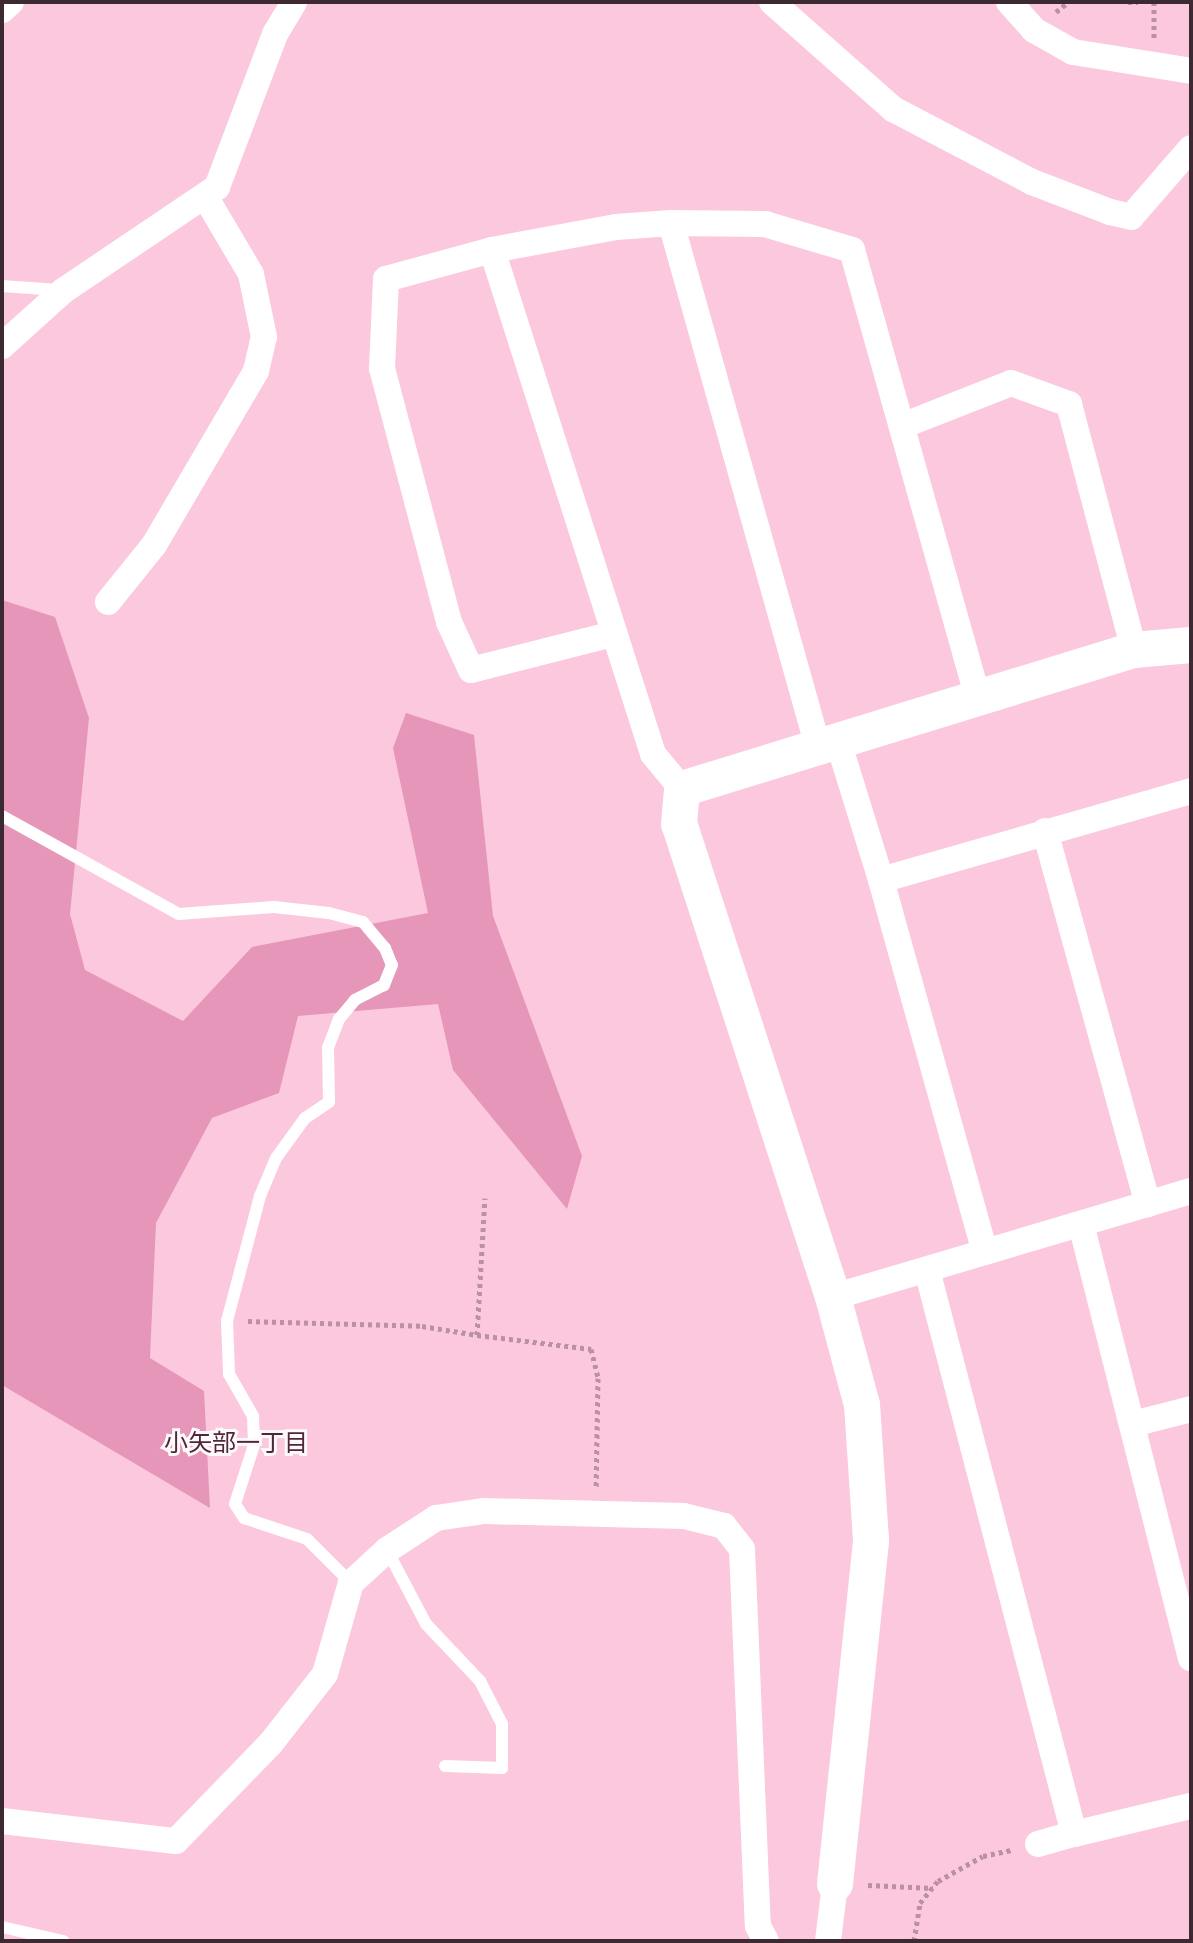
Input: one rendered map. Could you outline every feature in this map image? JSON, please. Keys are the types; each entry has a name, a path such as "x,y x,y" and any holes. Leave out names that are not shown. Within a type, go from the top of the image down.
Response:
{"street":[{"path":"2,10 11,2"},
{"path":"2,346 63,291 206,198 217,187 275,34 294,2"},
{"path":"772,2 893,109 1032,182 1110,212 1131,217 1191,148"},
{"path":"1009,2 1034,30 1073,52 1191,71"},
{"path":"108,602 154,545 256,371 262,348 264,337 251,274 206,198"},
{"path":"671,223 828,744 881,880 985,1252"},
{"path":"613,634 471,670 449,622 382,368 386,279 492,250 616,227 671,223 765,224 852,250 978,698"},
{"path":"492,250 653,754 682,789 679,824 833,1297 862,1405 871,1540 828,1941"},
{"path":"902,426 1011,383 1069,404 1134,650"},
{"path":"682,789 1134,650 1191,645"},
{"path":"881,880 1191,791"},
{"path":"1045,831 1148,1204"},
{"path":"833,1297 1191,1191"},
{"path":"1081,1224 1185,1608 1191,1658"},
{"path":"927,1270 1074,1834"},
{"path":"1133,1424 1191,1409"},
{"path":"2,1821 176,1841 271,1743 325,1674 351,1583 387,1550 436,1518 484,1511 684,1516 724,1526 742,1549 758,1926 766,1941"},
{"path":"1038,1844 1191,1806"}],"lane":[{"path":"2,286 63,291"},
{"path":"2,816 179,914 274,907 329,913 363,922 385,948 392,965 384,985 355,1000 339,1019 328,1048 329,1102 305,1118 265,1183 240,1259 227,1321 229,1374 253,1416 254,1445 235,1504 244,1518 307,1539 351,1583"},
{"path":"387,1550 426,1624 480,1681 502,1724 502,1768 445,1766"},
{"path":"2,1927 63,1941"}],"path":[{"path":"1128,2 1138,2"},
{"path":"477,1335 485,1198"},
{"path":"227,1321 422,1326 591,1349 598,1378 596,1513"},
{"path":"914,1941 920,1903 933,1888 983,1856 1038,1844"},
{"path":"835,1884 933,1888"}],"shaded area":[{"path":"2,600 55,617 89,718 70,914 85,970 183,1021 252,947 428,913 393,748 406,713 474,735 493,916 582,1156 567,1209 453,1070 438,1004 298,1016 279,1093 212,1118 156,1223 150,1358 204,1391 210,1508 2,1385"}],"district":[{"name":"小矢部一丁目","path":"236,1443"}]}
